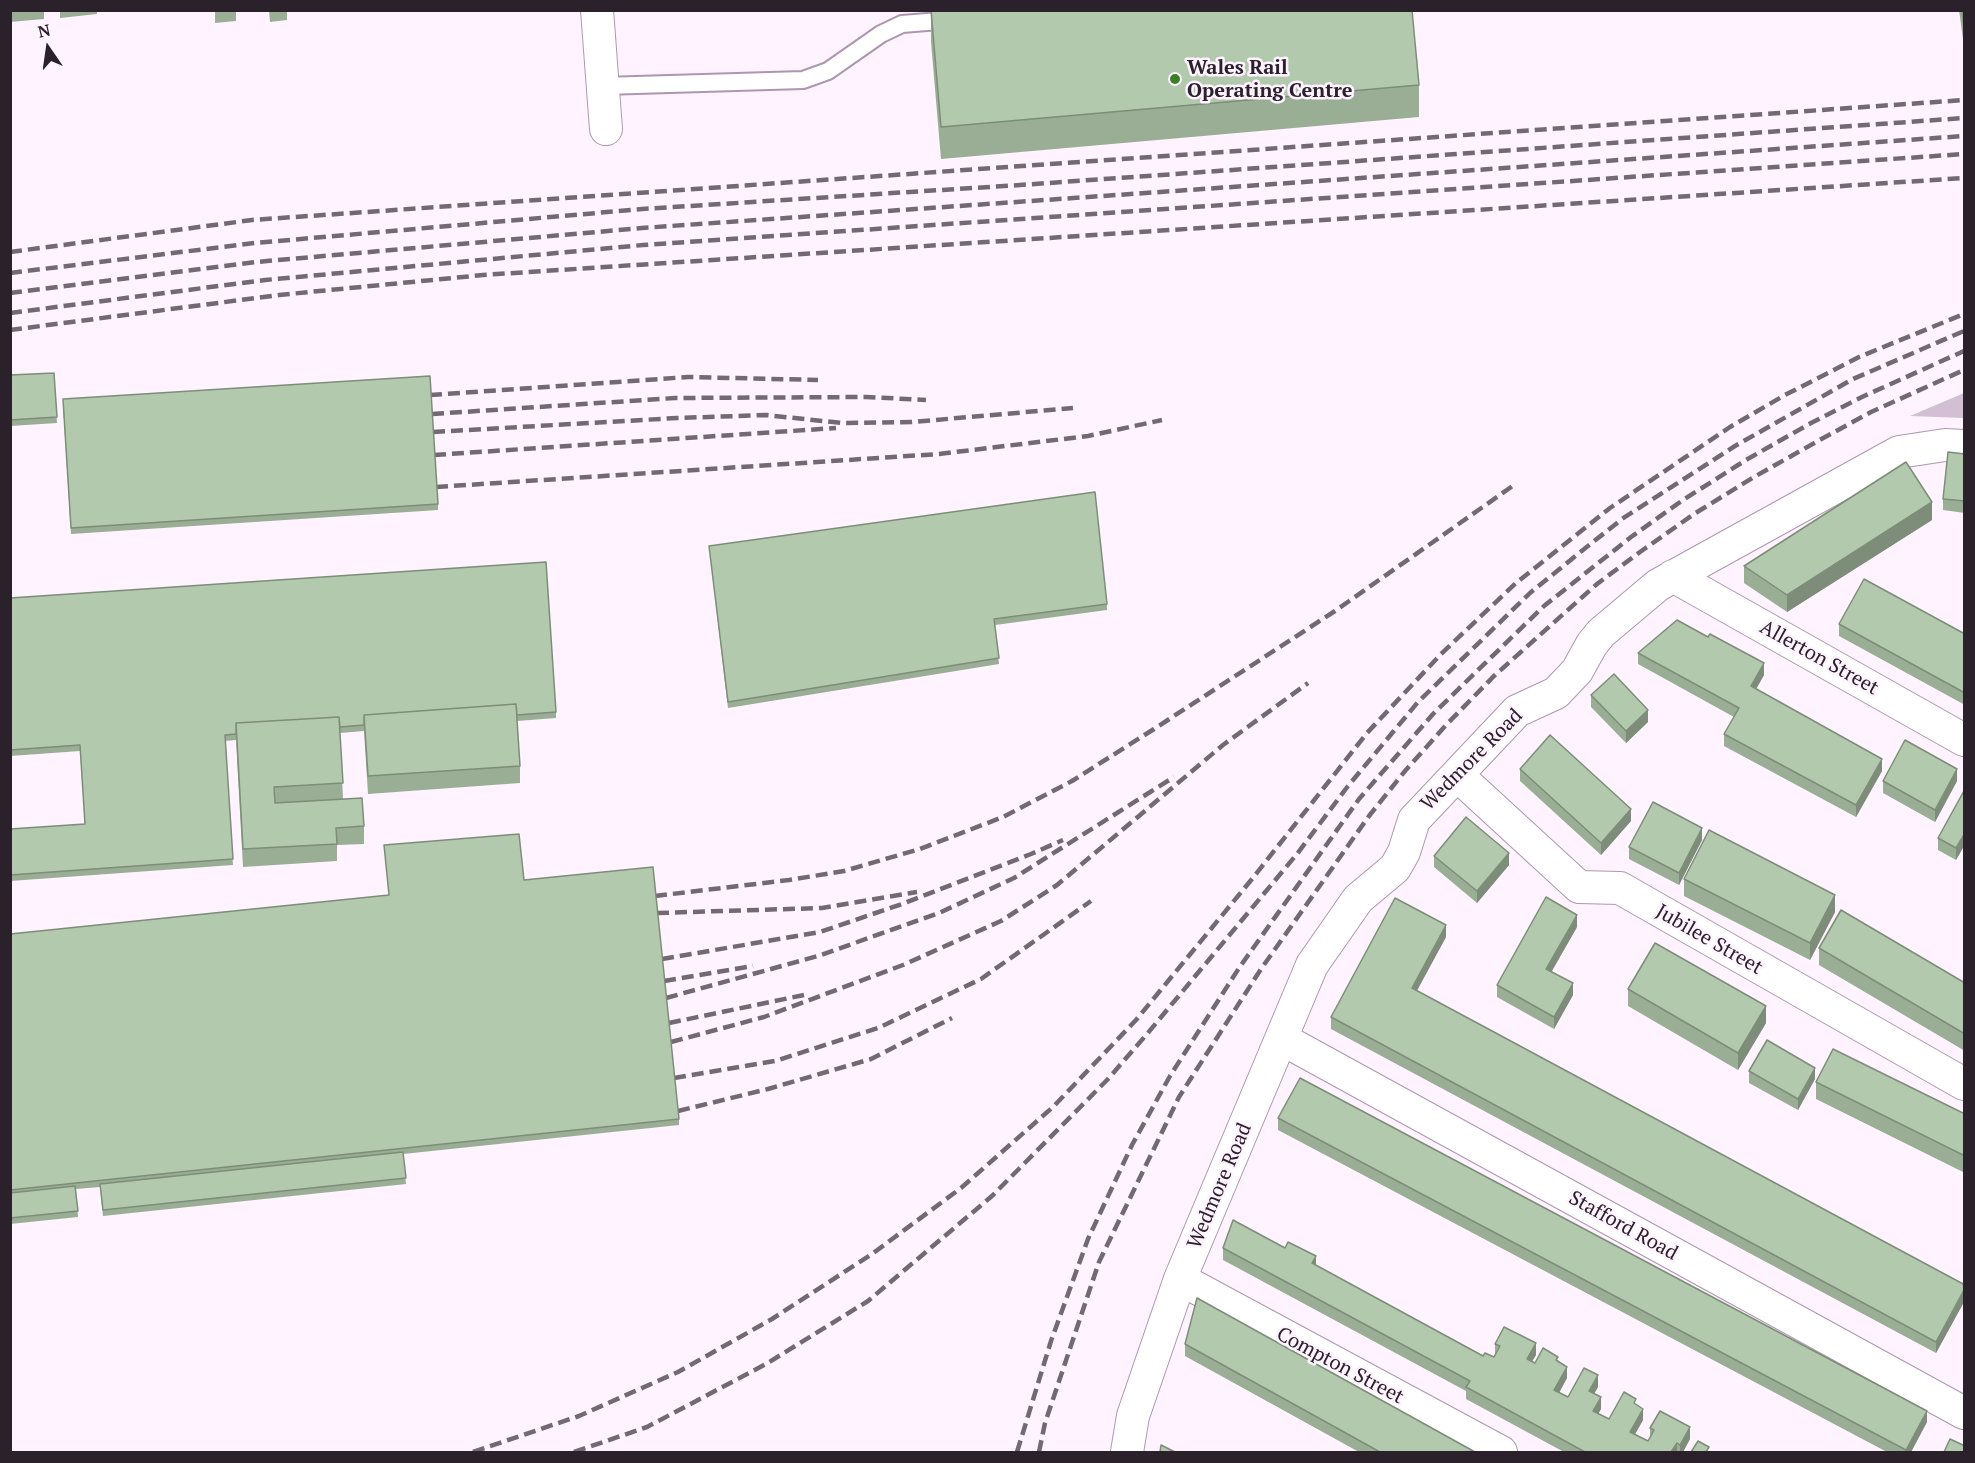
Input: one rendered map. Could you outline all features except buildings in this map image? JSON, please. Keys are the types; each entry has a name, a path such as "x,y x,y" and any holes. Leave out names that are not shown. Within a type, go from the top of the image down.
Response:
{"street":[{"path":"597,10 606,129"},
{"name":"Wedmore Road","path":"1127,1452 1133,1416 1180,1279 1312,965 1358,899 1395,868 1404,852 1414,820 1517,711 1556,693 1577,670 1601,633 1658,585 1899,452 1945,445 1965,446"},
{"name":"Allerton Street","path":"1673,576 1965,740"},
{"name":"Jubilee Street","path":"1469,786 1579,887 1620,888 1965,1084"},
{"name":"Stafford Road","path":"1282,1039 1965,1413"},
{"name":"Compton Street","path":"1180,1279 1501,1452"}],"lane":[{"path":"603,86 804,80 828,71 881,34 902,24 969,18"}],"shaded area":[{"path":"1964,393 1964,418 1910,416"}],"railway":[{"path":"10,252 252,220 1964,100"},
{"path":"10,273 255,243 642,209 1020,185 1964,118"},
{"path":"10,293 256,262 642,228 1964,136"},
{"path":"10,313 265,280 643,245 1964,154"},
{"path":"10,330 279,295 483,275 1964,178"},
{"path":"473,1452 579,1416 678,1372 772,1319 872,1254 961,1188 1053,1107 1136,1020 1252,879 1367,733 1441,654 1516,583 1610,508 1730,427 1785,395 1859,357 1964,314"},
{"path":"574,1452 647,1427 766,1364 868,1301 992,1196 1108,1079 1147,1034 1297,854 1348,786 1418,702 1530,593 1578,554 1622,519 1735,446 1853,379 1964,331"},
{"path":"1017,1452 1051,1341 1088,1239 1132,1145 1170,1076 1239,968 1359,799 1433,714 1544,606 1631,537 1683,500 1746,460 1811,423 1864,396 1964,351"},
{"path":"1039,1452 1045,1423 1099,1262 1179,1097 1261,969 1369,816 1405,771 1494,676 1597,584 1640,552 1694,514 1818,441 1871,412 1964,370"},
{"path":"430,395 688,377 818,380"},
{"path":"432,414 675,398 866,397 926,400"},
{"path":"433,432 766,415 842,423 912,422 1073,408"},
{"path":"436,487 939,454 1088,436 1162,420"},
{"path":"434,455 836,428"},
{"path":"655,896 844,871 920,849 1003,817 1072,781 1154,729 1335,611 1514,485"},
{"path":"671,1042 764,1017 903,965 1001,921 1057,885 1223,745 1308,683"},
{"path":"666,998 818,956 939,913 1014,878 1174,777"},
{"path":"662,959 820,932 902,904 1063,840"},
{"path":"657,913 822,908 917,892"},
{"path":"674,1078 775,1061 878,1028 981,979 1091,901"},
{"path":"664,981 753,966"},
{"path":"669,1023 804,995"},
{"path":"678,1111 768,1089 871,1059 952,1018"}],"place":[{"name":"Wales Rail Operating Centre","path":"1175,79"}]}
